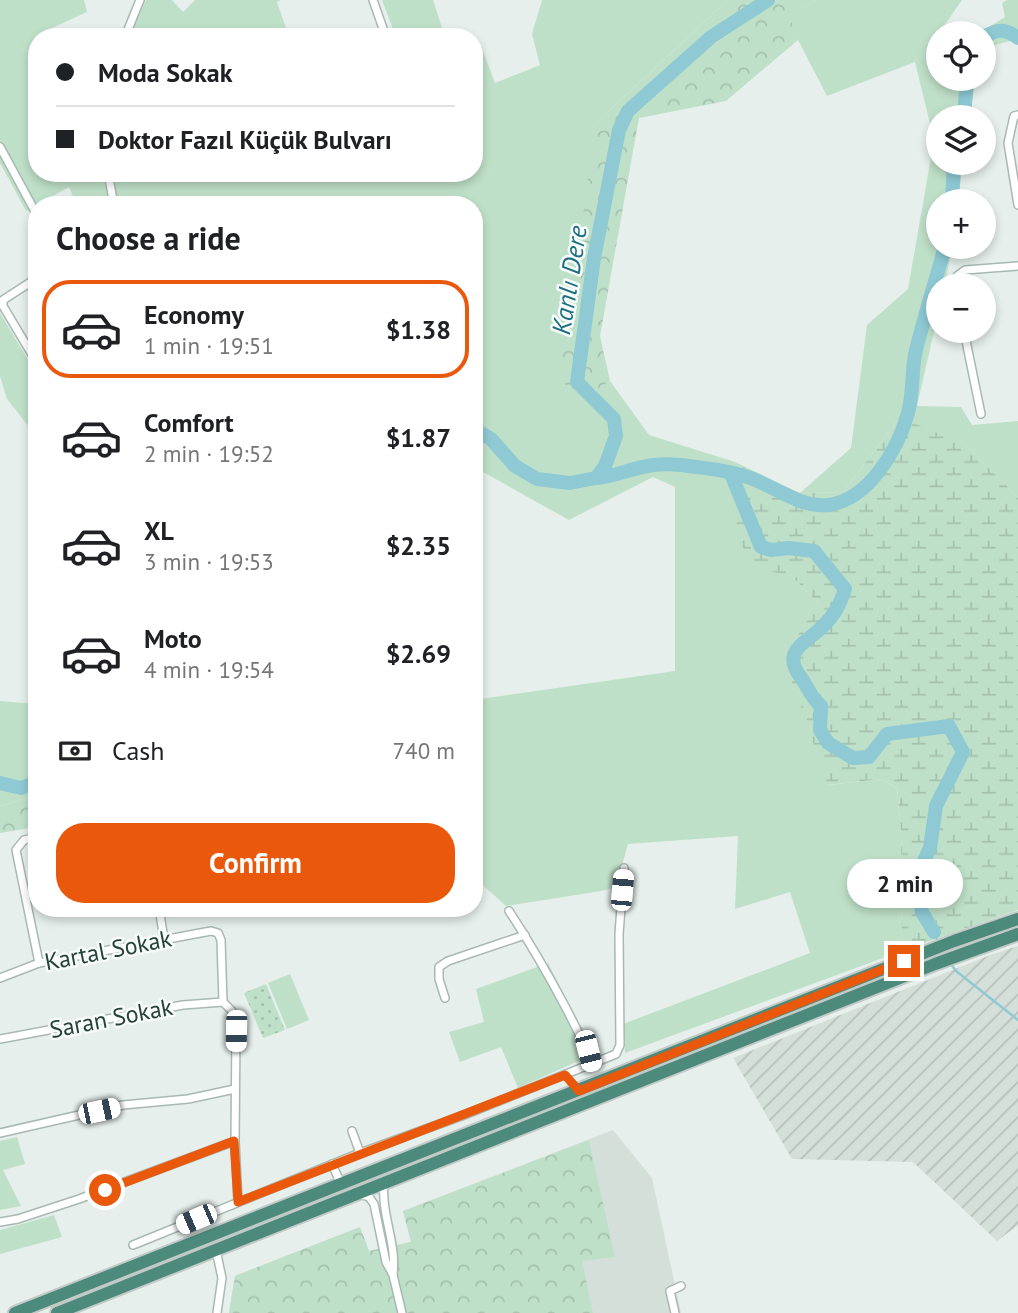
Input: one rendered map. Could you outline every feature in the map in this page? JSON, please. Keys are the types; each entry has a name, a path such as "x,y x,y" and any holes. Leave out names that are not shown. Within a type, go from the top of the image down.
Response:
{"highway":[{"path":"15,1313 954,941 1018,919"},
{"path":"57,1313 934,964 1018,934"}],"street":[{"path":"129,28 141,0"},
{"path":"373,0 383,28"},
{"path":"1018,115 1014,116 1008,136 1018,205"},
{"path":"0,147 28,198"},
{"path":"961,273 965,270 1018,266"},
{"path":"28,284 3,300 5,314 28,349"},
{"path":"966,343 981,414"},
{"path":"28,839 23,840 16,850 28,910"},
{"path":"133,1245 332,1164 616,1054 619,1050 619,934 624,868"},
{"path":"509,911 525,935 588,1051 591,1065"},
{"path":"30,917 39,963"},
{"path":"160,917 164,939"},
{"name":"Kartal Sokak","path":"0,978 39,963 211,931 218,933 221,940 223,1002"},
{"path":"446,998 439,979 439,967 448,961 525,935"},
{"path":"223,1002 232,1011 236,1031 234,1141 238,1202"},
{"name":"Saran Sokak","path":"0,1039 183,1005 223,1002"},
{"path":"565,1075 579,1091"},
{"path":"0,1133 123,1105 188,1098 236,1089"},
{"path":"352,1131 360,1153"},
{"path":"0,1222 79,1199 234,1141"},
{"path":"332,1164 341,1185"},
{"path":"384,1184 383,1195 395,1262 393,1275"},
{"path":"359,1194 369,1197 374,1204 386,1262 393,1275 402,1313"},
{"path":"216,1250 222,1278 217,1313"},
{"path":"675,1313 670,1291 681,1286"}],"shaded area":[{"path":"1018,946 1018,1225 997,1241 913,1162 792,1159 733,1058"},
{"path":"613,1130 652,1178 681,1313 229,1313 235,1276 360,1227 369,1251 411,1242 403,1211"}],"green space":[{"path":"0,0 84,0 87,12 52,28 28,28 28,182 483,182 483,51 495,83 540,65 532,34 542,0 728,0 596,123 579,401 610,381 649,435 735,462 729,493 790,575 819,604 828,785 881,779 897,788 901,832 902,951 625,1053 623,1024 810,953 790,892 735,909 738,836 628,844 616,887 601,891 506,906 483,885 483,699 675,671 675,487 653,477 569,520 483,472 483,196 73,196 69,187 53,196 28,196 26,211 0,163"},
{"path":"146,0 172,0 183,12 195,0 281,0 277,2 286,28 133,28"},
{"path":"382,0 433,0 442,28 393,28"},
{"path":"728,0 816,0 789,15 798,40 726,101 639,118 600,336 610,381 579,401 560,378 596,123"},
{"path":"816,0 962,0 947,21 926,21 926,91 974,91 971,105 926,105 926,107 915,62 827,96 788,15"},
{"path":"1018,0 1018,44 1014,40 996,45 996,23 1005,17 1002,3"},
{"path":"928,175 961,175 960,189 926,189 926,259 950,259 947,273 926,273 926,343 931,343 917,406 961,407 972,425 1018,421 1018,497 967,446 897,421 843,492 800,493 851,448 867,325 908,289"},
{"path":"0,313 28,360 28,426 7,399 0,376"},
{"path":"897,421 916,424 967,446 1018,497 1018,910 902,951 901,832 897,788 881,779 828,785 783,657 819,604 790,575 749,568 728,493 735,462 800,493 843,492"},
{"path":"0,701 28,703 28,798 0,806"},
{"path":"28,798 28,828 0,833 0,806"},
{"path":"548,963 594,1054 518,1088 501,1047 460,1062 449,1032 484,1022 476,989"},
{"path":"290,974 309,1020 287,1029 268,983"},
{"path":"266,984 285,1030 263,1038 244,993"},
{"path":"17,1137 25,1164 3,1170 21,1206 0,1210 0,1141"},
{"path":"589,1140 615,1257 582,1261 593,1313 229,1313 235,1276 360,1227 369,1251 411,1242 403,1211"},
{"path":"54,1215 62,1237 0,1254 0,1230"}],"waterway":[{"name":"Kanlı Dere","path":"483,434 491,439 515,466 537,479 570,483 596,478 605,466 616,436 614,419 577,382 594,258 619,130 628,111 711,37 768,0"},
{"path":"996,32 1009,32 1018,38"},
{"path":"965,105 966,91"},
{"path":"953,175 953,189"},
{"path":"596,478 663,464 739,474 799,500 818,505 843,501 856,494 880,471 903,427 910,405 916,350 942,259"},
{"path":"731,474 761,547 771,550 789,548 814,551 845,589 830,619 797,649 793,662 812,697 821,706 820,730 828,743 853,758 869,757 887,734 949,726 963,752 936,806 930,848 919,872 918,895 922,912 934,932"},
{"name":"Kanlı Dere","path":"0,783 21,788 28,785"},
{"path":"934,932 938,942"},
{"path":"950,963 956,971 1018,1020"}],"route":[{"path":"105,1190 234,1141 238,1202 565,1075 579,1091 904,961"}]}
